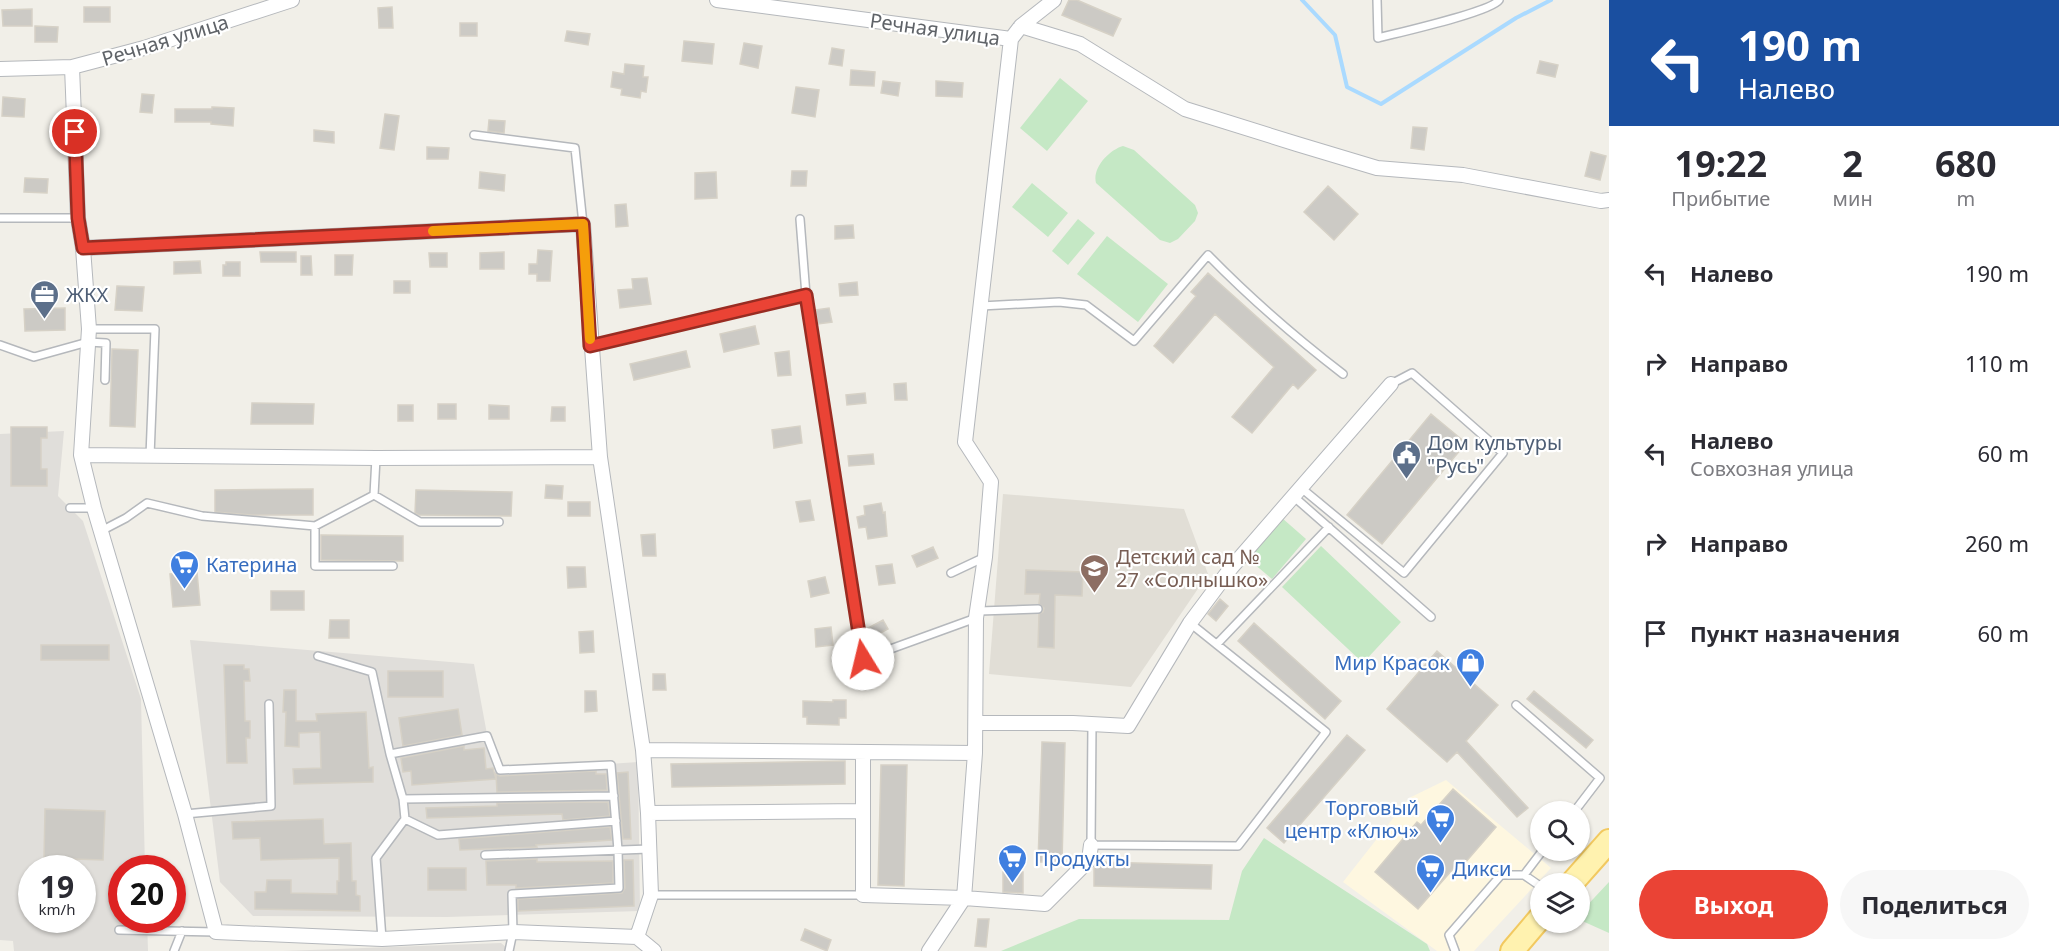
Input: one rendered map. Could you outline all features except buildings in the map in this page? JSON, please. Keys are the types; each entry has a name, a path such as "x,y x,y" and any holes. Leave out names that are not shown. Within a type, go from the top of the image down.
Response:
{"main road":[{"path":"1581,873 1609,841"},
{"path":"1512,951 1530,930"}],"street":[{"name":"Речная улица","path":"0,69 72,68 144,48 292,0"},
{"name":"Речная улица","path":"717,0 1011,39"},
{"path":"929,951 964,898 975,753 978,614 991,482 965,442 1011,39 1021,26 1054,0"},
{"path":"1021,26 1080,44 1185,109 1377,168 1463,175 1601,201 1609,200"},
{"path":"72,68 78,218 83,248 88,335 81,455 94,508 185,814 216,932 382,939 513,932 637,937 654,951"},
{"path":"83,248 583,224 590,346 600,457 643,750 648,813 651,896 637,937"},
{"path":"976,723 1128,726 1190,623 1231,568 1391,384"},
{"path":"81,455 376,458 600,457"},
{"path":"643,750 975,753"},
{"path":"863,753 862,895 964,898 1045,904 1089,860 1092,845"},
{"path":"648,813 863,811"}],"lane":[{"path":"1377,0 1378,38 1475,12 1495,5 1498,0"},
{"path":"474,135 575,148 583,224"},
{"path":"0,218 78,218"},
{"path":"800,219 806,295 863,659 978,614 1038,609"},
{"path":"981,306 1059,302 1086,305 1134,341 1208,255 1305,345 1343,374"},
{"path":"590,346 806,295"},
{"path":"0,345 34,357 88,335 155,329 150,456"},
{"path":"88,335 106,343 105,380"},
{"path":"1297,492 1404,573 1503,453 1412,373 1391,384"},
{"path":"374,495 376,458"},
{"path":"1297,492 1329,527 1431,617"},
{"path":"374,495 420,522 499,522"},
{"path":"101,531 147,503 202,516 315,526 374,495"},
{"path":"70,508 94,508"},
{"path":"315,526 315,566 393,566"},
{"path":"1217,644 1329,527"},
{"path":"951,573 985,557"},
{"path":"1092,724 1092,845 1238,846 1326,732 1190,623"},
{"path":"318,656 372,672 390,754 403,799 405,819 376,858 382,939"},
{"path":"185,814 271,806 268,704"},
{"path":"1516,705 1600,778 1582,801"},
{"path":"390,754 487,736 500,770 611,765 619,888 512,894 513,932 509,951"},
{"path":"403,799 614,796"},
{"path":"405,819 438,835 616,821"},
{"path":"485,855 649,849"},
{"path":"1524,875 1535,861"},
{"path":"1455,951 1449,935 1501,875 1524,875 1530,879"},
{"path":"651,896 862,895"},
{"path":"186,931 216,932"},
{"path":"174,951 181,933"}],"shaded area":[{"path":"64,431 58,496 83,521 141,699 145,855 108,855 108,933 147,933 148,951 14,951 13,941 0,940 0,434"},
{"name":"Детский сад № 27 «Солнышко»","path":"1003,494 1184,509 1208,574 1131,687 989,674"},
{"path":"190,640 474,664 494,772 638,762 640,911 447,917 253,916 220,882"},
{"path":"1446,780 1530,850 1530,861 1543,861 1551,868 1546,873 1530,873 1530,891 1474,951 1437,951 1343,882 1409,798"},
{"path":"501,943 511,951 283,951"}],"green space":[{"path":"1060,78 1088,101 1047,151 1020,128"},
{"path":"1123,146 1134,150 1195,205 1198,213 1195,221 1178,239 1170,243 1160,240 1096,183 1095,177 1103,160 1112,151"},
{"path":"1032,183 1068,213 1048,237 1012,207"},
{"path":"1078,219 1095,233 1068,265 1052,251"},
{"path":"1107,236 1168,284 1138,322 1077,274"},
{"path":"1282,518 1306,539 1272,579 1247,558"},
{"path":"1321,546 1401,622 1363,663 1282,587"},
{"path":"1264,838 1427,944 1430,951 1001,951 1079,919 1229,920 1242,871"},
{"path":"1609,882 1609,933 1590,924 1590,902"}],"waterway":[{"path":"1302,0 1335,35 1347,87 1381,104 1516,18 1551,0"}],"slow traffic":[{"path":"433,231 583,224 590,339"}],"place":[{"name":"ЖКХ","path":"45,320"},
{"name":"Дом культуры \"Русь\"","path":"1406,480"},
{"name":"Катерина","path":"185,590"},
{"name":"Детский сад № 27 «Солнышко»","path":"1095,594"},
{"name":"Мир Красок","path":"1471,688"},
{"name":"Торговый центр «Ключ»","path":"1440,844"},
{"name":"Продукты","path":"1013,884"},
{"name":"Дикси","path":"1431,894"}],"route":[{"path":"75,132 78,218 83,248 583,224 590,346 806,295 863,659"}]}
